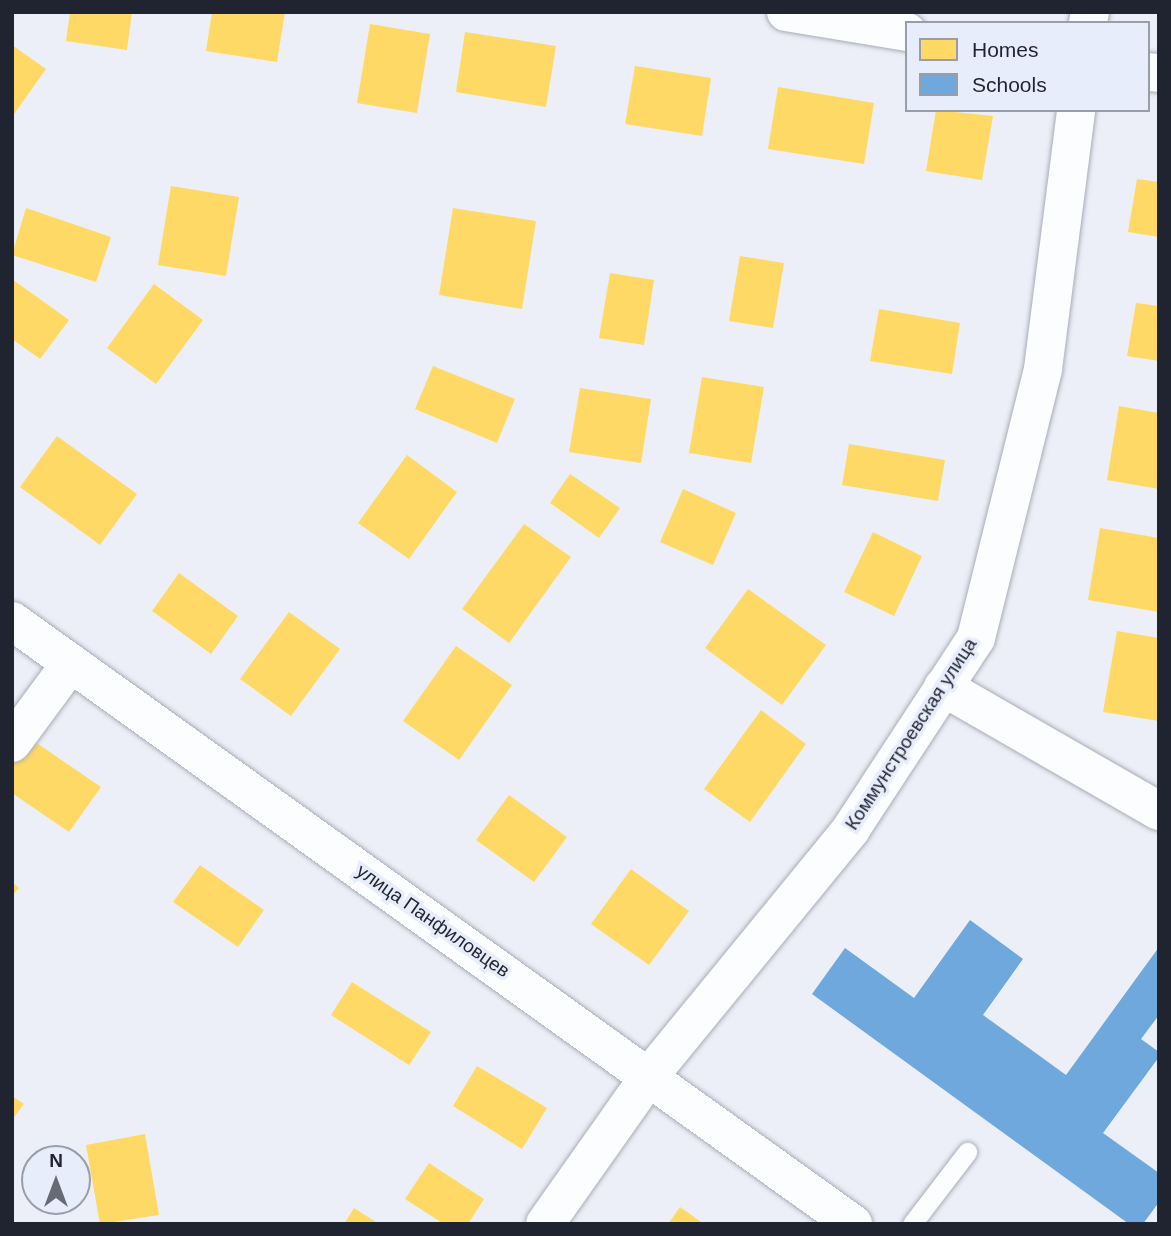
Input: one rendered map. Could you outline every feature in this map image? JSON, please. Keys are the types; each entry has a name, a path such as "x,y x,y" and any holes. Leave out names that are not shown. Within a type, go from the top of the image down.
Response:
{"street":[{"path":"786,12 905,32"},
{"name":"Коммунстроевская улица","path":"545,1224 650,1075 851,829 976,638 1044,369 1076,112"},
{"name":"улица Панфиловцев","path":"12,621 650,1075 853,1224"},
{"path":"12,743 71,663"},
{"path":"943,687 1159,811"}],"lane":[{"path":"912,1224 967,1152"}],"building: Homes":[{"path":"70,12 132,12 127,50 66,41"},
{"path":"212,12 285,12 277,62 206,51"},
{"path":"370,24 430,34 417,113 357,103"},
{"path":"465,32 556,46 546,107 456,92"},
{"path":"12,45 46,69 12,117"},
{"path":"635,66 711,78 702,136 625,124"},
{"path":"778,87 874,103 864,164 768,149"},
{"path":"936,112 993,116 982,180 926,171"},
{"path":"1137,179 1159,182 1159,237 1128,232"},
{"path":"171,186 239,197 226,276 158,265"},
{"path":"26,208 111,237 96,282 12,255"},
{"path":"453,208 536,221 522,309 439,295"},
{"path":"740,256 784,263 773,328 729,321"},
{"path":"610,273 654,280 644,345 599,338"},
{"path":"12,279 69,320 40,359 12,339"},
{"path":"154,284 203,320 156,384 107,348"},
{"path":"1136,303 1159,306 1159,361 1127,356"},
{"path":"879,309 960,323 952,374 870,361"},
{"path":"433,366 515,399 497,443 415,409"},
{"path":"702,377 764,387 751,463 689,453"},
{"path":"580,388 651,399 641,463 569,452"},
{"path":"1119,406 1159,413 1159,489 1107,480"},
{"path":"57,436 137,494 100,545 20,487"},
{"path":"849,444 945,460 938,501 842,485"},
{"path":"407,455 457,492 409,559 358,523"},
{"path":"570,474 620,508 599,538 550,503"},
{"path":"683,489 736,513 713,565 660,542"},
{"path":"524,524 571,557 509,643 462,609"},
{"path":"1100,528 1159,538 1159,612 1088,600"},
{"path":"873,532 922,556 894,616 844,592"},
{"path":"179,573 238,616 211,654 152,611"},
{"path":"748,589 826,645 782,705 705,648"},
{"path":"289,612 340,649 291,716 240,679"},
{"path":"1117,631 1159,638 1159,721 1103,712"},
{"path":"456,646 512,685 459,760 403,721"},
{"path":"761,710 806,744 750,822 704,789"},
{"path":"22,733 101,787 69,832 12,793 12,748"},
{"path":"509,795 567,837 534,882 476,840"},
{"path":"200,865 264,910 238,947 173,902"},
{"path":"631,869 689,911 649,965 591,924"},
{"path":"12,882 19,888 12,896"},
{"path":"352,982 431,1032 409,1065 331,1015"},
{"path":"477,1066 547,1108 522,1149 453,1106"},
{"path":"12,1096 24,1104 12,1120"},
{"path":"145,1134 159,1215 100,1224 91,1173 91,1145 86,1145"},
{"path":"429,1163 484,1199 468,1224 444,1224 405,1199"},
{"path":"680,1207 704,1224 668,1224"},
{"path":"354,1208 379,1224 344,1224"}],"building: Schools":[{"path":"970,920 1023,959 983,1015 1066,1075 1159,947 1159,1015 1141,1039 1159,1052 1159,1057 1103,1133 1159,1173 1159,1202 1143,1224 1129,1224 812,994 845,948 914,998"}]}
